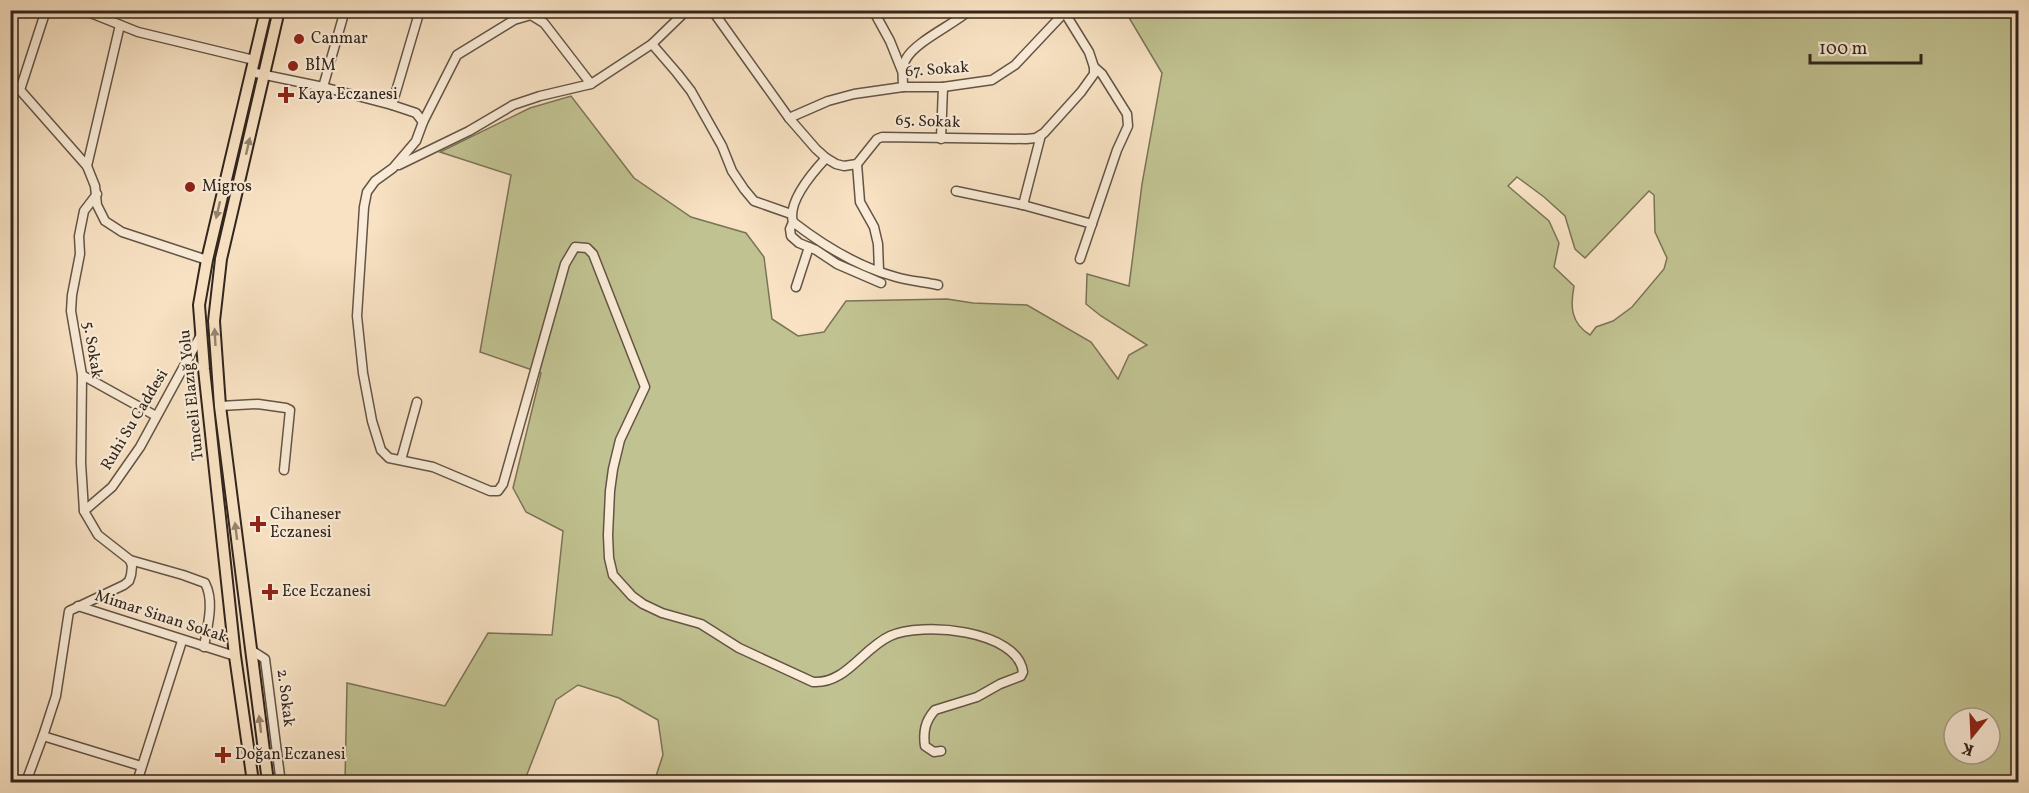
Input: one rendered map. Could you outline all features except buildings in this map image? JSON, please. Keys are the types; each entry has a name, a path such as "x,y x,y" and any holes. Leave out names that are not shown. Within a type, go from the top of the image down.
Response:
{"main road":[{"name":"Tunceli Elazığ Yolu","path":"253,783 235,656 199,304 207,260 266,10"},
{"name":"Tunceli Elazığ Yolu","path":"268,783 220,406 214,321 218,277 279,10"}],"street":[{"path":"46,10 20,90 87,166 97,194 101,215 109,225 122,232 207,260"},
{"path":"83,10 138,32 254,60"},
{"path":"323,87 345,10"},
{"path":"392,105 420,10"},
{"path":"687,10 652,44 591,84 523,101 469,131 393,168 375,181 367,192 357,316 363,374 372,422 381,450 389,458 433,467 490,491 494,492 501,488 565,264 575,247 587,248 593,254 645,387 620,440 613,469 608,534 609,558 613,574 632,596 644,604 670,616 701,624 740,648 813,682 821,683 832,680 878,642 900,631 923,628 952,630 978,635 998,643 1016,656 1023,672 1016,679 1000,684 977,697 935,710 926,723 925,746 934,752 941,751"},
{"path":"712,10 789,118 826,159 844,166 857,164 860,201 874,227 878,244 879,271"},
{"path":"873,10 890,41 902,70"},
{"path":"903,87 902,70 905,59 916,47 970,10"},
{"path":"1064,12 1089,52 1094,67 1102,74 1127,114 1128,126 1117,150 1080,259"},
{"name":"67. Sokak","path":"789,118 828,101 854,94 903,87 943,87 997,78 1021,59 1064,12"},
{"path":"393,168 416,141 423,122 457,55 514,20 531,15 544,23 591,84"},
{"path":"87,166 120,25"},
{"path":"652,44 691,91 722,146 732,171 754,201 792,218 834,251 895,277 938,285"},
{"path":"1023,206 1041,135 1090,82 1094,67"},
{"path":"251,72 323,87 392,105 416,113 423,122"},
{"path":"941,139 943,87"},
{"name":"65. Sokak","path":"857,164 876,139 882,137 1026,139 1041,135"},
{"path":"826,159 811,175 792,218 790,236 856,273 881,283"},
{"path":"956,190 1092,224"},
{"name":"5. Sokak","path":"85,514 81,463 82,375 71,311 80,254 78,236 84,211 97,194"},
{"path":"796,287 809,247"},
{"name":"Ruhi Su Caddesi","path":"85,514 112,487 140,447 201,335"},
{"path":"82,375 156,416"},
{"path":"401,460 417,402"},
{"path":"220,406 258,404 290,410 284,470"},
{"path":"85,514 98,535 130,560 183,574 204,583 209,594 210,610 204,647"},
{"path":"26,783 56,696 67,614 71,609 129,581 132,571 130,560"},
{"name":"Mimar Sinan Sokak","path":"78,606 235,656"},
{"path":"136,783 154,734 182,641"},
{"name":"2. Sokak","path":"251,650 265,659 280,776"},
{"path":"43,736 141,766"}],"green space":[{"path":"1125,11 2018,11 2018,782 654,782 663,755 658,720 619,698 578,685 556,700 524,782 345,782 347,683 445,706 488,633 552,635 563,531 526,512 513,488 541,373 480,352 511,175 440,152 530,108 571,96 634,178 691,217 746,233 764,257 772,319 798,336 824,332 846,301 947,299 973,303 1027,305 1091,342 1118,379 1129,355 1147,345 1086,304 1087,274 1129,286 1142,184 1162,73","holes":["1517,177 1565,216 1575,249 1585,258 1649,191 1654,195 1655,232 1667,258 1664,269 1632,307 1613,321 1596,327 1590,335 1579,325 1573,314 1574,286 1554,267 1559,243 1549,221 1508,186"]}],"place":[{"name":"Canmar","path":"299,39"},
{"name":"BİM","path":"293,66"},
{"name":"Kaya Eczanesi","path":"286,95"},
{"name":"Migros","path":"190,187"},
{"name":"Cihaneser Eczanesi","path":"258,524"},
{"name":"Ece Eczanesi","path":"270,592"},
{"name":"Doğan Eczanesi","path":"223,755"}]}
